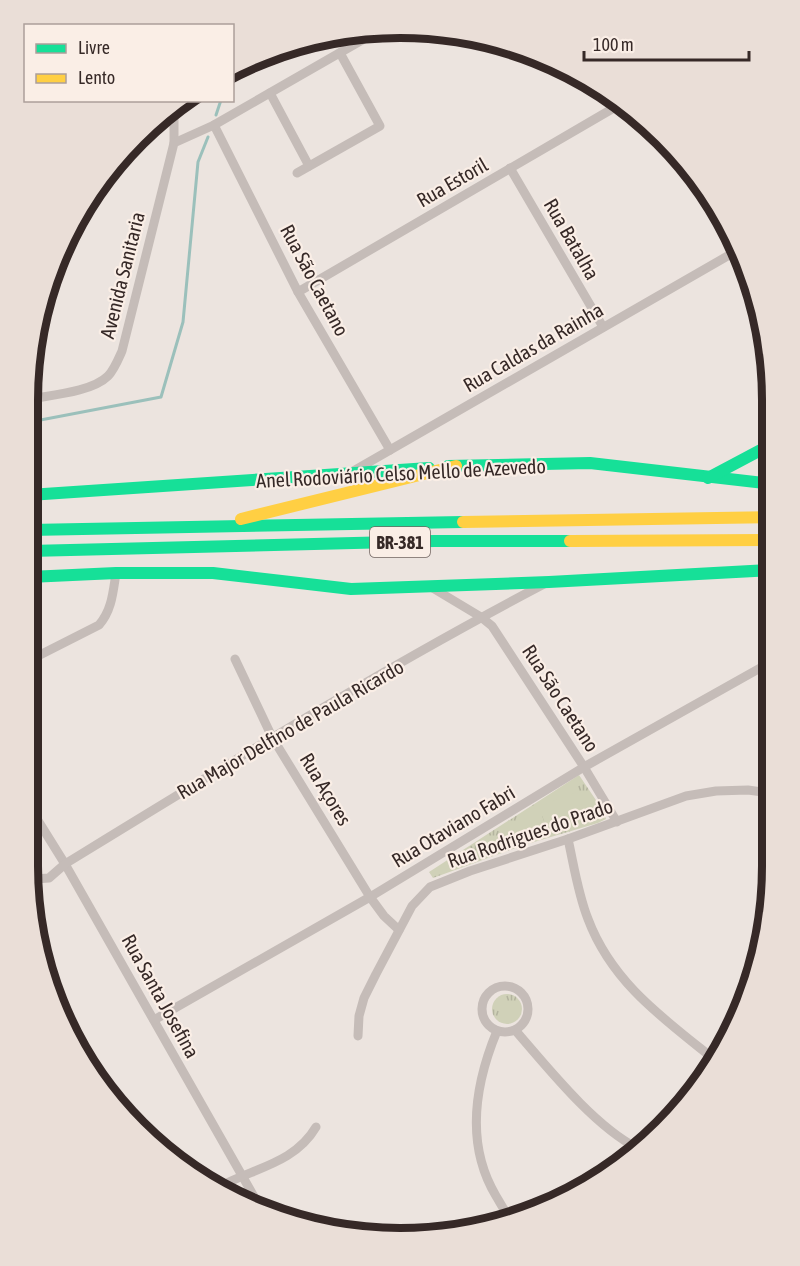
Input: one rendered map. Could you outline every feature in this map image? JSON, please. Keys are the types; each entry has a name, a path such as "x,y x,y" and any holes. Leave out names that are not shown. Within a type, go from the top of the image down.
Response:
{"main road":[{"path":"708,478 762,449"},
{"name":"Anel Rodoviário Celso Mello de Azevedo","path":"37,494 456,466 590,463 762,483"},
{"path":"211,527 456,466"},
{"name":"BR-381","path":"37,530 762,517"},
{"name":"BR-381","path":"37,551 434,541 762,540"},
{"path":"37,577 116,573 213,573 351,589 549,582 762,570"}],"street":[{"path":"174,143 214,125 363,40"},
{"path":"297,173 380,126 340,53"},
{"path":"270,93 309,166"},
{"name":"Rua Estoril","path":"298,292 614,108"},
{"name":"Avenida Sanitaria","path":"37,398 97,384 108,377 116,365 122,351 174,143 174,116"},
{"name":"Rua São Caetano","path":"214,125 298,292 390,450"},
{"name":"Rua Batalha","path":"510,168 603,327"},
{"name":"Rua Caldas da Rainha","path":"345,475 732,254"},
{"path":"37,656 99,624 106,617 116,573"},
{"name":"Rua Major Delfino de Paula Ricardo","path":"38,879 49,879 65,864 272,737 481,617 549,582"},
{"name":"Rua São Caetano","path":"431,587 492,626 617,822"},
{"name":"Rua Açores","path":"235,658 272,737 370,897 384,916 399,930"},
{"name":"Rua Otaviano Fabri","path":"154,1020 370,897 584,767 762,667"},
{"name":"Rua Rodrigues do Prado","path":"357,1036 364,998 412,906 430,887 686,796 716,791 762,792"},
{"name":"Rua Santa Josefina","path":"37,819 65,864 254,1198"},
{"path":"567,839 587,919 603,952 646,1005 709,1055"},
{"path":"513,987 526,999 527,1017 515,1030 497,1031 484,1019 483,1001 495,988 513,987"},
{"path":"515,1030 566,1088 623,1141 632,1145"},
{"path":"497,1031 485,1059 476,1101 476,1127 478,1153 488,1182 507,1212"},
{"path":"225,1183 300,1149 316,1127"}],"green space":[{"path":"579,775 604,812 606,819 524,845 433,878 429,872"},
{"path":"577,792 587,820 548,833 539,806"},
{"path":"507,994 518,998 522,1009 518,1020 507,1024 496,1020 492,1009 496,998"}],"waterway":[{"path":"216,115 220,102"},
{"path":"37,421 161,397 183,322 198,162 208,137"}],"traffic: fast":[{"path":"708,478 762,449"},
{"path":"448,466 590,463 762,483"},
{"path":"37,494 429,468"},
{"path":"37,530 463,522"},
{"path":"37,551 434,541 570,541"},
{"path":"37,577 116,573 213,573 351,589 549,582 762,570"}],"traffic: slow":[{"path":"241,519 456,466"},
{"path":"463,522 762,517"},
{"path":"570,541 762,540"}]}
